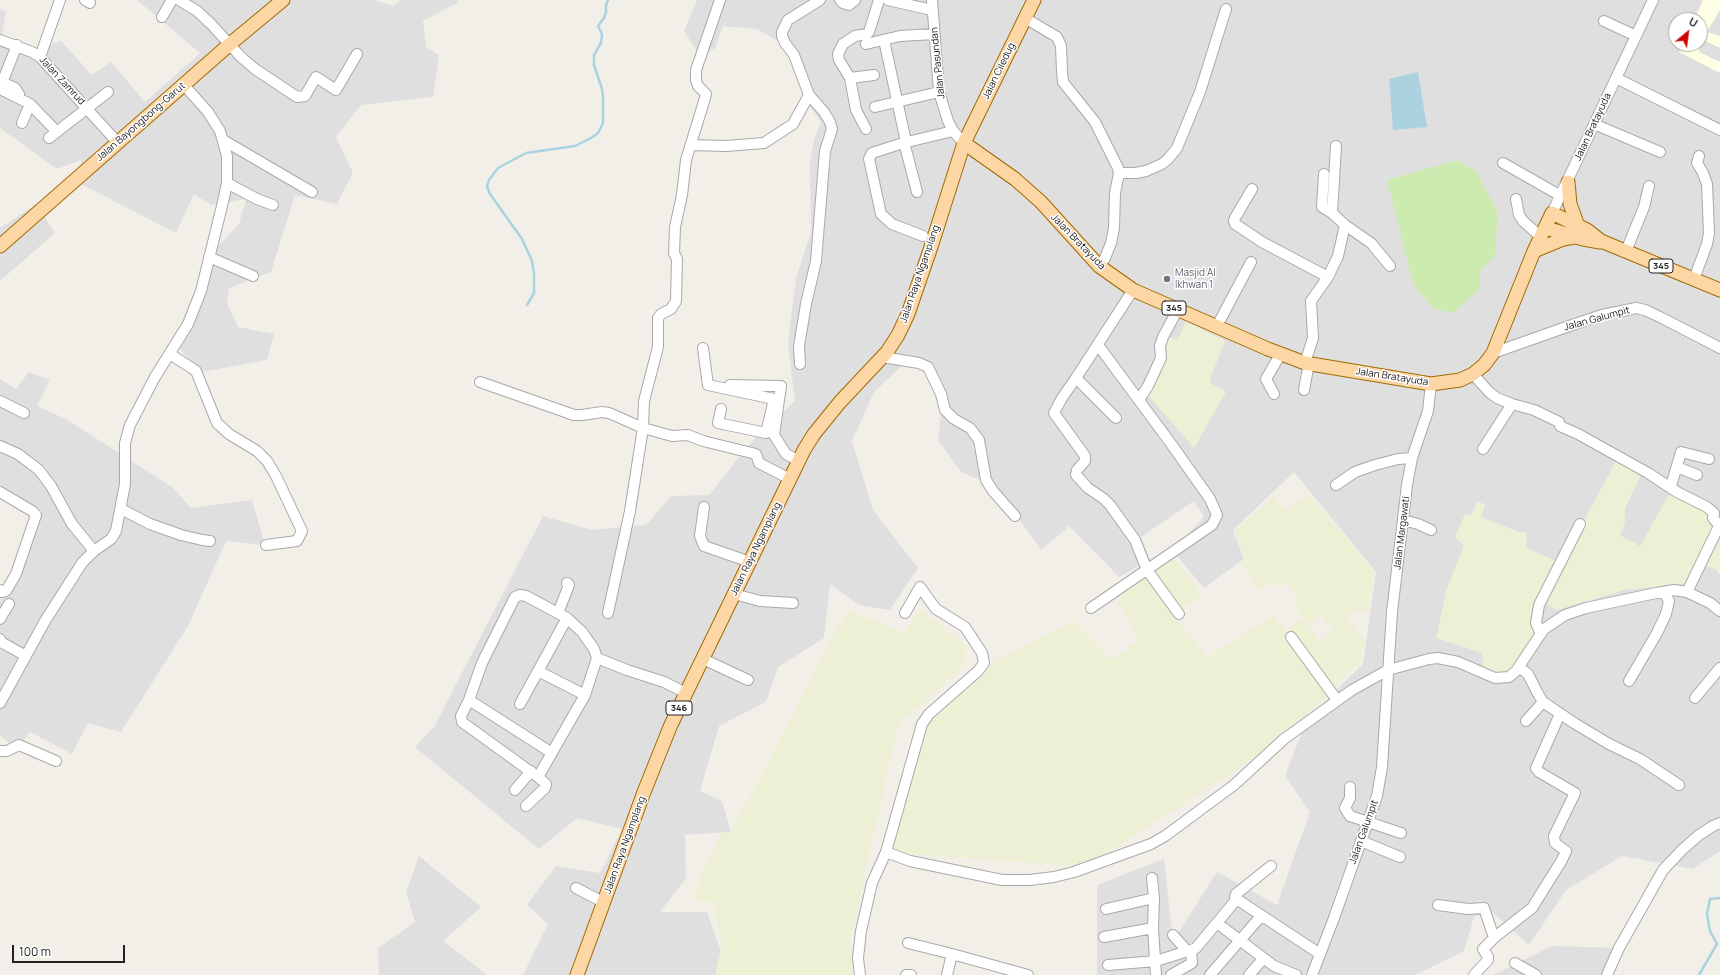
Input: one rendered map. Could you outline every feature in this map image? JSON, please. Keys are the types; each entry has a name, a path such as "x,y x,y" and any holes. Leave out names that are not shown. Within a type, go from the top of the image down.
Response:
{"main road":[{"name":"Jalan Bayongbong-Garut","path":"0,246 115,140 184,85 283,0"},
{"name":"Jalan Ciledug","path":"964,143 1034,0"},
{"name":"Jalan Bratayuda","path":"964,143 1001,168 1025,188 1041,202 1099,266 1133,290 1280,354 1307,363 1431,384 1460,380 1473,374 1484,365 1493,353 1534,251 1552,214"},
{"name":"Jalan Raya Ngamplang","path":"577,975 603,902 670,727 801,456 811,438 840,402 894,344 908,314 964,143"},
{"path":"1568,182 1570,204 1577,232"},
{"name":"345","path":"1552,214 1592,241 1601,241 1720,290"},
{"name":"345","path":"1543,232 1577,232"},
{"name":"345","path":"1534,251 1577,232"}],"street":[{"path":"40,57 60,0"},
{"path":"162,17 172,0"},
{"path":"179,0 197,11 241,57 255,69 289,93 301,98 305,96 316,77 336,90 357,54"},
{"path":"608,613 630,511 643,428 644,401 658,347 658,318 661,314 671,309 676,301 677,261 674,253 675,227 682,196 686,160 706,94 698,86 696,70 720,0"},
{"path":"800,364 799,346 806,304 816,261 825,151 832,129 824,112 809,95 794,56 782,36 782,32 788,20 820,0"},
{"path":"840,0 843,3 849,4 855,0"},
{"path":"866,130 856,110 850,78 839,60 840,50 843,44 855,36 868,33 879,0"},
{"path":"888,0 932,5"},
{"name":"Jalan Bratayuda","path":"1552,214 1652,0"},
{"name":"Jalan Pasundan","path":"932,5 939,92 947,120 953,131 964,143"},
{"path":"1119,173 1136,173 1151,169 1162,164 1177,148 1200,92 1226,9"},
{"path":"1025,18 1057,37 1061,46 1064,82 1095,122 1113,156 1119,173 1115,193 1114,228 1111,243 1105,258 1099,266"},
{"path":"1604,21 1636,36"},
{"path":"866,44 900,36 934,34"},
{"name":"Jalan Zamrud","path":"0,40 16,45 40,57 115,140"},
{"path":"884,40 917,192"},
{"path":"16,45 1,86 30,104 53,135 108,92"},
{"path":"850,78 874,75"},
{"path":"1616,78 1720,130"},
{"path":"0,703 56,602 82,563 94,551 111,539 116,531 125,484 126,436 141,404 194,313 202,291 227,182 228,156 220,131 208,112 184,85"},
{"path":"875,107 939,92"},
{"path":"691,145 726,146 764,143 793,124 809,95"},
{"path":"22,123 30,104"},
{"path":"1594,124 1660,152"},
{"path":"923,236 892,224 881,214 869,159 872,153 905,142 953,131"},
{"path":"223,140 312,192"},
{"path":"1332,212 1336,146"},
{"path":"1694,279 1707,244 1709,233 1707,184 1697,163 1700,156"},
{"path":"1503,163 1561,196"},
{"path":"1324,174 1322,207 1332,212 1345,225 1371,243 1390,266"},
{"path":"227,182 257,199 273,204"},
{"path":"1626,251 1644,207 1649,186"},
{"path":"1252,189 1235,218 1235,224 1262,242 1328,277"},
{"path":"1516,199 1519,215 1523,221 1543,232"},
{"path":"1304,390 1307,363 1313,338 1311,301 1328,277 1338,256 1345,225"},
{"path":"209,257 253,276"},
{"path":"1217,326 1251,262"},
{"path":"1133,290 1062,398 1054,413 1085,456 1085,461 1077,470 1076,475 1088,488 1110,505 1135,540 1147,570 1179,614"},
{"name":"Jalan Galumpit","path":"1493,353 1575,324 1636,308 1645,310 1662,318 1720,348"},
{"path":"1139,400 1148,386 1161,358 1160,346 1163,337 1178,309"},
{"path":"1091,608 1212,525 1217,515 1210,499 1098,345"},
{"path":"703,348 708,385"},
{"path":"170,354 196,372 216,423 229,434 257,451 267,461 276,476 302,531 297,541 266,545"},
{"path":"1274,394 1266,379 1280,354"},
{"path":"882,357 919,363 928,367 941,394 945,410 954,419 970,428 979,440 986,480 993,491 1015,516"},
{"path":"1473,374 1489,392 1497,398 1534,410 1560,422 1560,426 1578,434 1671,486 1678,492 1717,512 1714,518 1719,525 1718,528 1687,592"},
{"path":"1076,378 1116,418"},
{"path":"480,382 574,415 602,412 609,413 643,428 672,436 688,435 703,441 756,454 759,463 790,479"},
{"name":"Jalan Margawati","path":"1388,676 1392,612 1412,458 1428,411 1431,384"},
{"path":"708,385 777,400"},
{"path":"708,385 781,386 770,434"},
{"path":"0,401 24,413"},
{"path":"1483,450 1512,404"},
{"path":"721,409 718,424 770,434 786,454 801,456"},
{"path":"0,446 18,454 39,470 51,486 72,524 94,551"},
{"path":"1671,486 1681,452 1709,459"},
{"path":"1336,485 1355,472 1398,459 1412,458"},
{"path":"1677,467 1697,475"},
{"path":"0,492 32,511 36,515 16,574 6,591 2,592 0,590"},
{"path":"704,507 700,536 701,543 704,546 750,562"},
{"path":"121,510 150,524 181,535 202,540 210,540"},
{"path":"1403,520 1418,524 1431,530"},
{"path":"1541,634 1536,623 1539,605 1580,524"},
{"path":"860,975 858,958 861,931 872,883 886,852 924,721 929,714 978,671 984,663 982,653 965,627 939,611 920,586 905,613"},
{"path":"886,852 910,861 1002,880 1030,880 1054,877 1074,872 1151,844 1165,836 1234,785 1284,738 1337,700 1372,678 1388,676 1429,659 1438,658 1458,662 1495,678 1509,677 1524,670 1541,634 1548,626 1575,611 1612,601 1665,594 1674,590 1687,592 1720,611"},
{"path":"734,594 760,601 793,603"},
{"path":"1629,681 1657,633 1666,614 1669,601 1665,594"},
{"path":"515,790 534,774 552,753 584,695 597,658 594,649 582,632 568,618 526,596 520,595 515,597 498,629 482,663 461,716 462,722 534,774 546,784 545,788 526,806"},
{"path":"0,619 9,604"},
{"path":"520,704 568,618"},
{"path":"1291,637 1337,700"},
{"path":"0,639 1,642 26,656"},
{"path":"597,658 660,681 686,693"},
{"path":"703,659 748,680"},
{"path":"1695,698 1720,668"},
{"path":"1524,670 1543,702 1610,744 1640,759 1679,785"},
{"path":"538,671 584,695"},
{"name":"Jalan Galumpit","path":"1312,975 1369,822 1377,796 1382,766 1388,676"},
{"path":"468,700 552,753"},
{"path":"1526,721 1543,702"},
{"path":"1474,975 1488,960 1488,956 1483,949 1494,939 1494,936 1532,908 1566,851 1555,843 1554,836 1575,793 1536,770 1560,714"},
{"path":"0,750 7,751 19,745 56,761"},
{"path":"1350,787 1350,798 1345,808 1350,816 1400,833"},
{"path":"1607,975 1613,959 1660,874 1682,849 1699,835 1720,823"},
{"path":"1361,841 1400,856"},
{"path":"1108,965 1156,961 1196,948 1236,900 1234,897 1236,894 1271,866"},
{"path":"1152,878 1156,975"},
{"path":"576,888 603,902"},
{"path":"1106,908 1154,898"},
{"path":"1236,900 1320,954"},
{"path":"1438,905 1468,909 1483,907 1494,936"},
{"path":"1210,975 1261,916"},
{"path":"1217,923 1274,966 1296,975"},
{"path":"1104,937 1153,928"},
{"path":"1171,975 1193,962 1189,951 1173,935"},
{"path":"908,943 1028,975"},
{"path":"947,975 952,954"},
{"path":"1249,975 1263,958"},
{"path":"1515,962 1536,975"},
{"path":"906,975 911,975"}],"shaded area":[{"path":"137,0 374,0 393,6 401,0 458,0 457,3 423,21 426,47 439,55 433,97 361,105 336,137 353,173 337,204 295,195 271,272 229,288 227,303 238,327 274,334 267,360 201,372 175,344 208,257 239,224 246,199 211,205 194,194 176,233 81,184 81,160 57,169 0,128 0,9 6,11 1,41 32,50 61,41 92,75 111,62 145,102 200,53"},
{"path":"697,0 1720,0 1720,851 1693,869 1622,856 1566,890 1529,945 1479,900 1464,951 1415,975 1097,975 1097,885 1164,859 1173,941 1217,872 1277,905 1310,812 1285,776 1307,719 1363,664 1376,572 1294,472 1233,530 1244,559 1204,588 1173,551 1204,517 1194,501 1141,537 1150,560 1119,577 1069,526 1041,550 996,487 961,472 938,440 943,395 918,366 904,364 874,392 852,441 873,510 918,568 890,610 859,605 830,584 824,638 778,667 766,702 719,726 700,791 722,801 731,832 685,835 686,878 660,912 707,912 723,957 717,975 523,975 548,924 527,905 556,866 600,873 622,829 577,818 539,849 415,747 434,727 543,516 592,530 646,525 671,496 709,495 752,441 795,401 788,344 796,278 811,232 810,162 814,140 821,122 807,102 791,49 757,29 723,26 715,48 701,57 684,31"},
{"path":"1703,0 1720,0 1720,10 1708,30 1708,12 1698,12"},
{"path":"1708,32 1720,36 1720,48 1708,42"},
{"path":"1679,52 1699,52 1720,62 1720,73"},
{"path":"36,204 55,233 0,281 0,228"},
{"path":"1186,321 1225,341 1209,382 1226,392 1194,448 1145,392 1163,339 1170,338 1178,340"},
{"path":"29,372 50,380 37,406 66,419 172,487 191,508 252,500 265,545 226,541 188,626 121,732 88,723 72,754 30,732 16,749 0,735 0,599 22,572 42,511 16,497 0,493 0,379 16,389"},
{"path":"1617,459 1642,472 1625,509 1625,523 1620,535 1640,546 1671,491 1709,512 1715,528 1684,584 1624,590 1557,610 1541,601"},
{"path":"1309,493 1374,572 1368,610 1353,611 1347,617 1364,640 1361,661 1284,739 1085,867 886,852 932,712 1002,657 1074,620 1112,660 1139,640 1116,597 1173,556 1202,594 1175,616 1207,657 1273,616 1288,631 1299,618 1321,640 1333,629 1319,615 1309,625 1293,605 1297,598 1286,583 1279,589 1272,581 1260,591 1241,563 1245,560 1235,531 1274,496 1286,511"},
{"path":"1477,502 1485,504 1481,517 1519,532 1527,532 1526,548 1556,561 1534,605 1533,622 1535,633 1516,665 1503,675 1484,669 1482,653 1436,638 1447,588 1464,546 1455,537 1465,514 1471,516"},
{"path":"1720,528 1720,575 1716,570 1703,565"},
{"path":"920,609 965,645 966,664 898,725 848,950 831,949 859,951 851,975 715,975 722,944 713,903 691,899 721,833 731,832 847,610 905,632"},
{"path":"419,856 481,907 443,941 487,975 379,975 378,948 415,922 406,892"},
{"path":"1552,946 1619,948 1610,975 1493,975"}],"green space":[{"path":"1457,160 1477,172 1498,213 1495,256 1480,270 1480,288 1453,313 1432,308 1413,284 1387,180"}],"water":[{"path":"1418,72 1427,127 1393,130 1389,79"}],"waterway":[{"path":"527,305 534,293 532,261 522,239 490,194 487,186 489,180 498,168 526,153 575,146 598,133 603,123 603,97 602,89 594,65 594,55 601,43 602,34 598,26 604,18 608,0"},
{"path":"1699,975 1717,944 1710,931 1707,914 1710,899 1720,898"}],"place":[{"name":"Masjid Al Ikhwan 1","path":"1167,279"}]}
